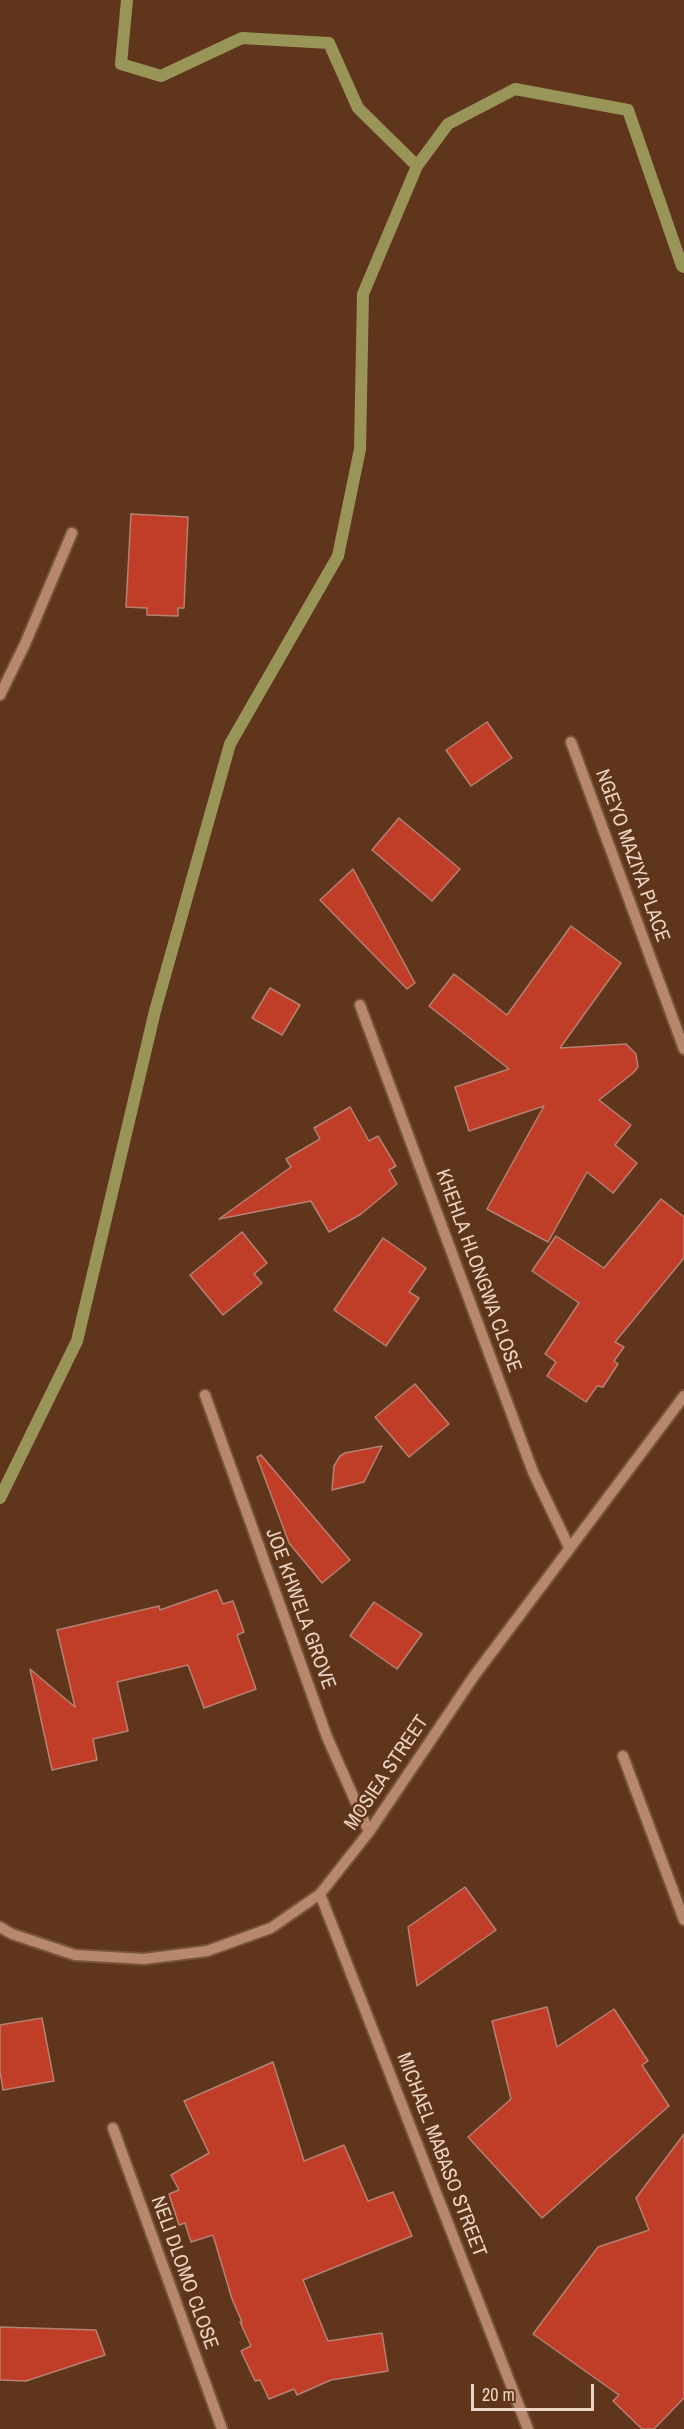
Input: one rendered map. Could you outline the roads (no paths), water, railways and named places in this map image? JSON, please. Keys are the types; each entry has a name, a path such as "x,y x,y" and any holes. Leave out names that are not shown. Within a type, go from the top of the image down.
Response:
{"street":[{"path":"0,695 25,644 72,533"},
{"name":"NGEYO MAZIYA PLACE","path":"571,742 684,1049"},
{"name":"KHEHLA HLONGWA CLOSE","path":"360,1005 533,1472 569,1547"},
{"name":"JOE KHWELA GROVE","path":"205,1395 327,1737 369,1832"},
{"name":"MOSIEA STREET","path":"0,1927 12,1934 75,1954 144,1959 207,1951 271,1928 320,1894 369,1832 474,1676 684,1396"},
{"path":"623,1756 684,1920"},
{"name":"MICHAEL MABASO STREET","path":"320,1894 528,2429"},
{"name":"NELI DLOMO CLOSE","path":"113,2128 222,2429"}],"waterway":[{"path":"127,0 121,64 161,76 242,38 329,43 358,108 417,166 448,124 515,89 628,110 684,267"},
{"path":"0,1498 77,1341 155,1011 230,744 338,556 360,449 363,294 417,166"}]}
